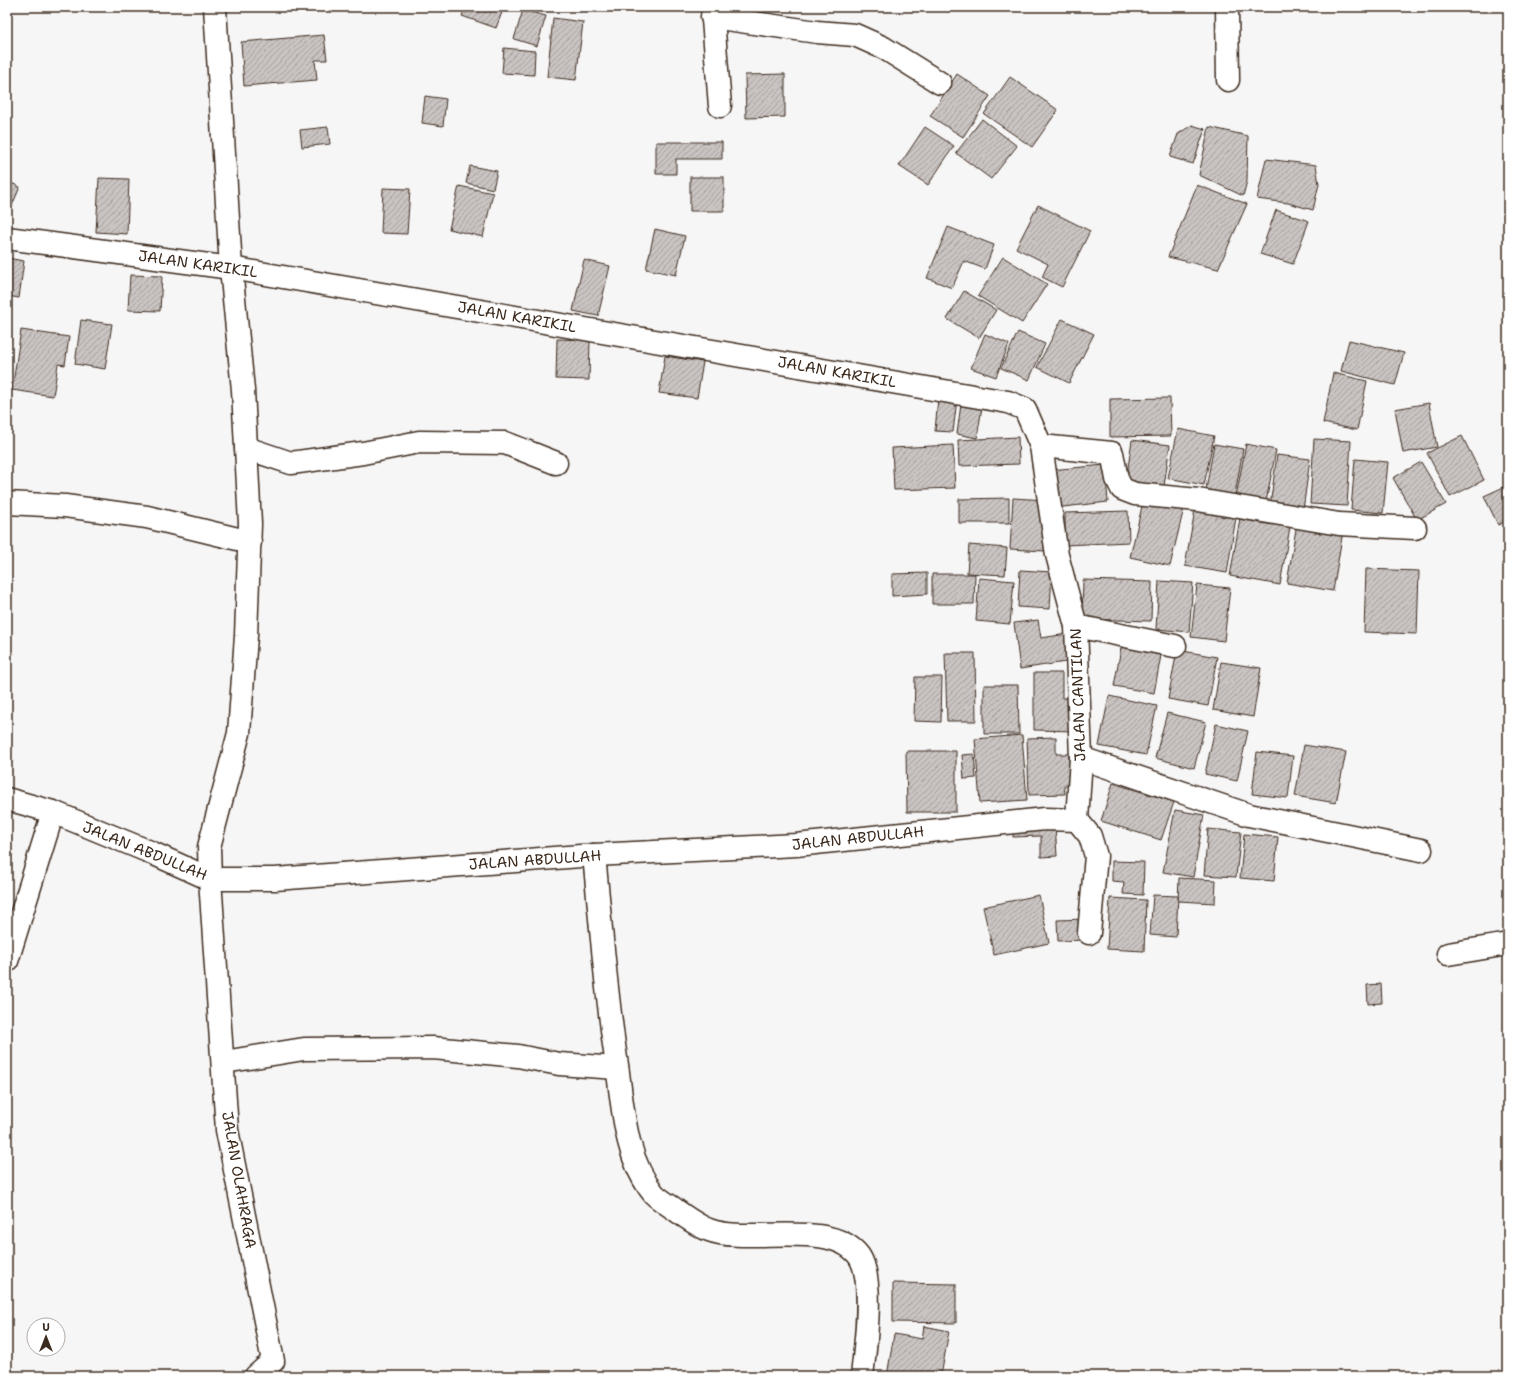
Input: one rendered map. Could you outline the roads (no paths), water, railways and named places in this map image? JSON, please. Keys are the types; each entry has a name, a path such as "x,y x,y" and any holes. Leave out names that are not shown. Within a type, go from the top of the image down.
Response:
{"street":[{"name":"JALAN OLAHRAGA","path":"215,7 231,268 246,448 250,542 246,636 239,733 209,846 210,879 224,1062 227,1130 273,1360 256,1376"},
{"path":"1227,7 1228,80"},
{"path":"720,106 712,12 817,32 855,35 884,48 940,83"},
{"name":"JALAN KARIKIL","path":"7,238 231,268 1000,400 1025,409"},
{"name":"JALAN CANTILAN","path":"1025,409 1042,446 1057,555 1076,626 1081,758 1077,820"},
{"path":"246,448 291,463 363,453 419,442 505,443 556,463"},
{"path":"1042,446 1112,453 1117,479 1122,489 1135,494 1198,500 1339,524 1415,528"},
{"path":"7,503 65,506 148,517 250,542"},
{"path":"1076,626 1175,646"},
{"path":"1081,758 1249,815 1421,850"},
{"name":"JALAN ABDULLAH","path":"7,799 53,812 150,852 210,879 275,879 594,855 796,845 1045,819 1077,820"},
{"path":"7,961 53,812"},
{"path":"1077,820 1090,836 1096,856 1089,933"},
{"path":"594,855 607,1004 628,1140 643,1178 655,1195 709,1230 737,1234 804,1234 832,1240 846,1246 859,1256 864,1271 866,1284 868,1327 862,1376"},
{"path":"1448,954 1508,944"},
{"path":"224,1062 304,1049 433,1048 518,1056 559,1064 617,1068"}]}
